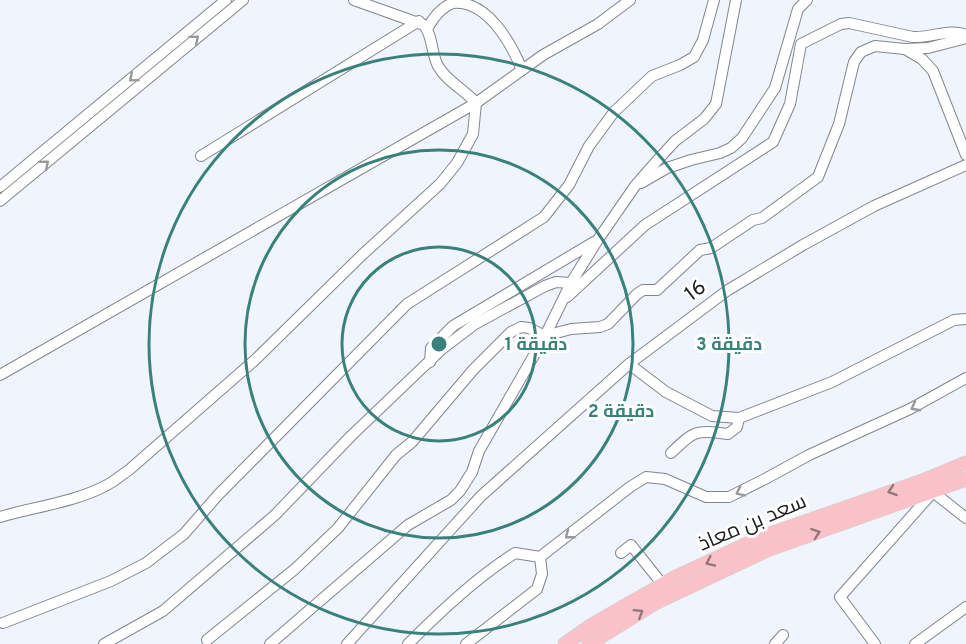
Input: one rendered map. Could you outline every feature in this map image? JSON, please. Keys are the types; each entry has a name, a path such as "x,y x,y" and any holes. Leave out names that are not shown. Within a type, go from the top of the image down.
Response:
{"main road":[{"name":"سعد بن معاذ","path":"565,644 592,625 663,585 762,537 926,480 966,463"},
{"name":"سعد بن معاذ","path":"592,643 656,603 767,550 966,479"}],"street":[{"path":"0,188 226,0"},
{"path":"0,201 243,0"},
{"path":"354,0 423,25"},
{"path":"0,375 476,103 555,47 598,24 630,0"},
{"path":"3,623 111,581 146,563 184,534 218,495 407,304 544,217 569,185 589,147 614,112 652,76 694,57 703,40 714,0"},
{"path":"270,644 408,525 444,504 460,491 472,472 479,452 545,336 571,283 597,241 635,186 675,141 704,119 716,104 736,0"},
{"path":"635,186 667,168 720,153 731,148 742,138 775,88 798,9 807,0"},
{"path":"201,156 423,25 451,2 479,2 501,29 522,70"},
{"path":"564,300 645,225 773,142 790,104 801,44 841,24 849,23 913,37 924,38 959,32 966,37"},
{"path":"423,25 438,67 448,79 476,103"},
{"path":"207,640 295,569 338,528 396,454 412,442 473,370 511,332 521,327 529,328 545,336 571,329 600,327 608,324 637,294 643,290 657,290 700,250 711,248 753,220 762,218 819,177 839,124 854,63 861,52 875,46 905,49 928,48 966,37"},
{"path":"905,49 922,58 933,71 966,155"},
{"path":"0,517 81,496 106,486 129,470 232,380 449,174 473,134 476,103"},
{"name":"16","path":"346,644 481,496 628,364 728,290 803,245 874,206 966,165"},
{"path":"430,362 431,348 453,326 597,241"},
{"path":"104,644 163,611 258,530 442,349 475,324 545,286 556,282 571,283"},
{"path":"628,364 666,392 712,416 739,418 832,382 954,320 966,319"},
{"path":"408,644 467,590 515,553 540,557 646,477 665,479 706,497 729,497 809,455 910,410 966,378"},
{"path":"670,453 694,433 728,434 737,427 739,418"},
{"path":"926,480 933,492 966,518"},
{"path":"464,482 481,496"},
{"path":"875,644 840,597 933,492"},
{"path":"444,504 462,518"},
{"path":"621,553 631,545 663,585"},
{"path":"466,644 537,589 542,573 540,557"},
{"path":"915,644 966,607"}]}
